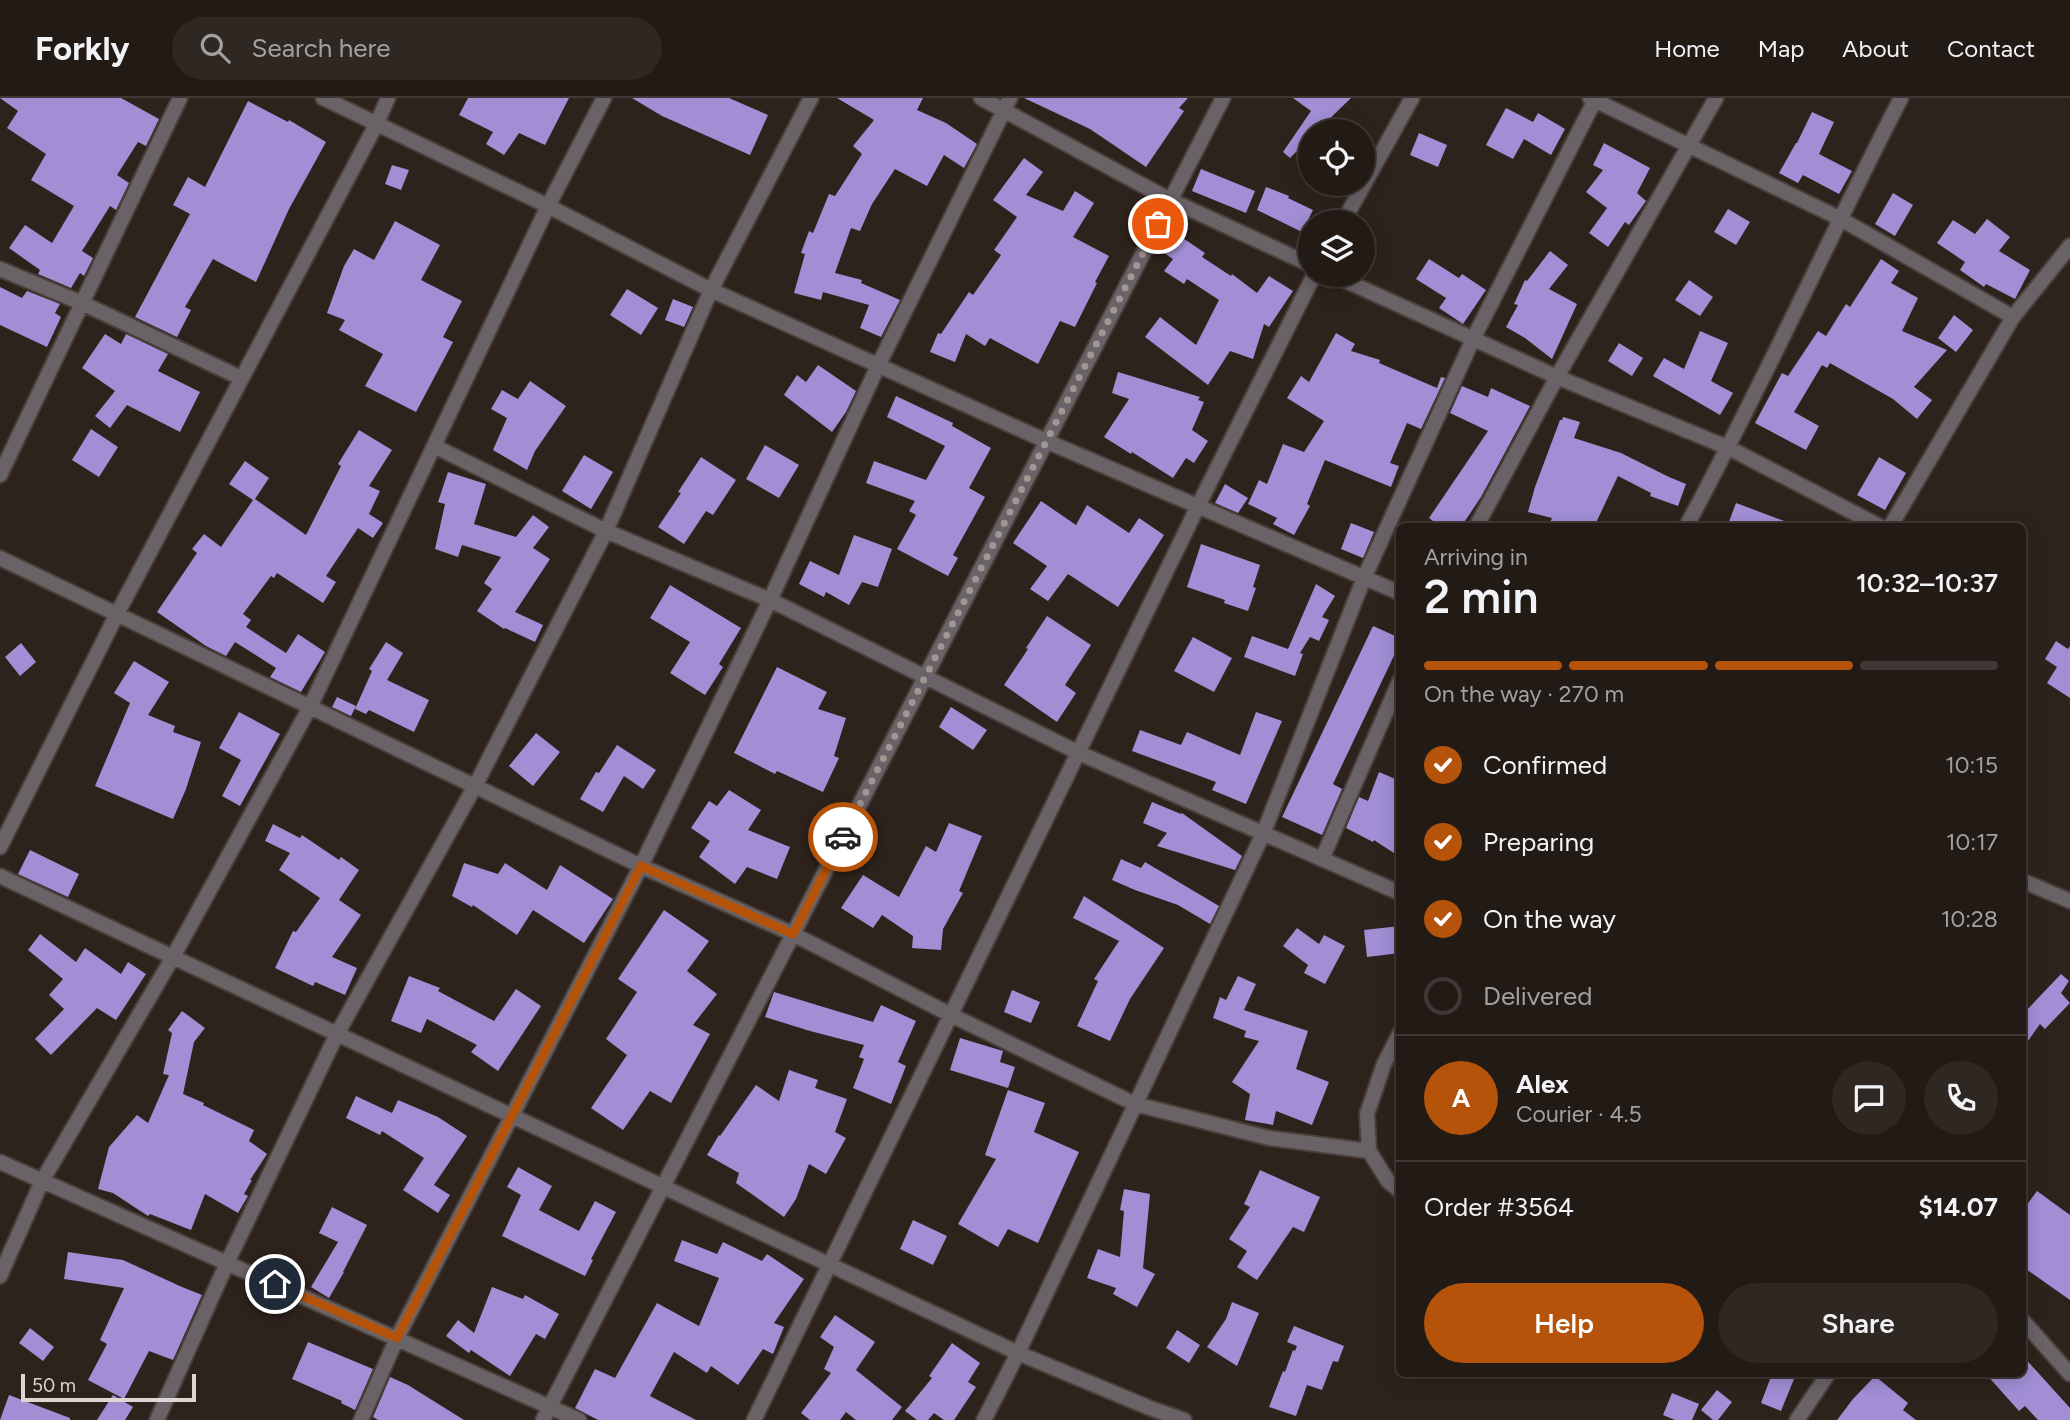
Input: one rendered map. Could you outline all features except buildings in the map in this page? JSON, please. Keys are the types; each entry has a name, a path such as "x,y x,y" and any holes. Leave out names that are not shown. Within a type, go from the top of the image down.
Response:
{"street":[{"path":"0,475 180,98"},
{"path":"323,98 548,206 710,290 1046,441 1396,591"},
{"path":"0,847 117,614 388,98"},
{"path":"0,1276 42,1181 173,957 310,707 548,206 604,98"},
{"path":"157,1420 227,1263 337,1034 475,786 606,531 710,290 811,98"},
{"path":"981,98 1007,105 1170,200 1298,259"},
{"path":"546,1413 1223,98"},
{"path":"1350,210 1412,98"},
{"path":"1478,523 1716,98"},
{"path":"1688,523 1729,448 1839,218 1901,98"},
{"path":"984,1420 1263,834 1364,578 1473,339 1594,99 1839,218 2013,317"},
{"path":"361,1420 397,1338 641,866 770,600 878,366 1007,105"},
{"path":"1892,523 2013,317 2070,246"},
{"path":"0,269 82,303 241,378"},
{"path":"754,1420 1198,506 1308,287"},
{"path":"1359,287 1558,377 1729,448 1873,523"},
{"path":"434,446 606,531 770,600 1079,753 1396,891"},
{"path":"0,558 641,866 793,934 951,1015 1135,1104 1269,1138 1369,1151"},
{"path":"1322,859 1396,689"},
{"path":"0,876 1018,1353 1184,1420"},
{"path":"2026,882 2070,901"},
{"path":"1396,1040 1384,1063 1367,1114 1369,1151 1388,1181 1396,1188"},
{"path":"0,1162 397,1338 546,1413 579,1420"},
{"path":"2026,1324 2070,1374"},
{"path":"1797,1420 1826,1377"}],"way so far":[{"path":"843,837 1158,224"}],"route":[{"path":"275,1284 397,1338 641,866 793,934 843,837"}]}
